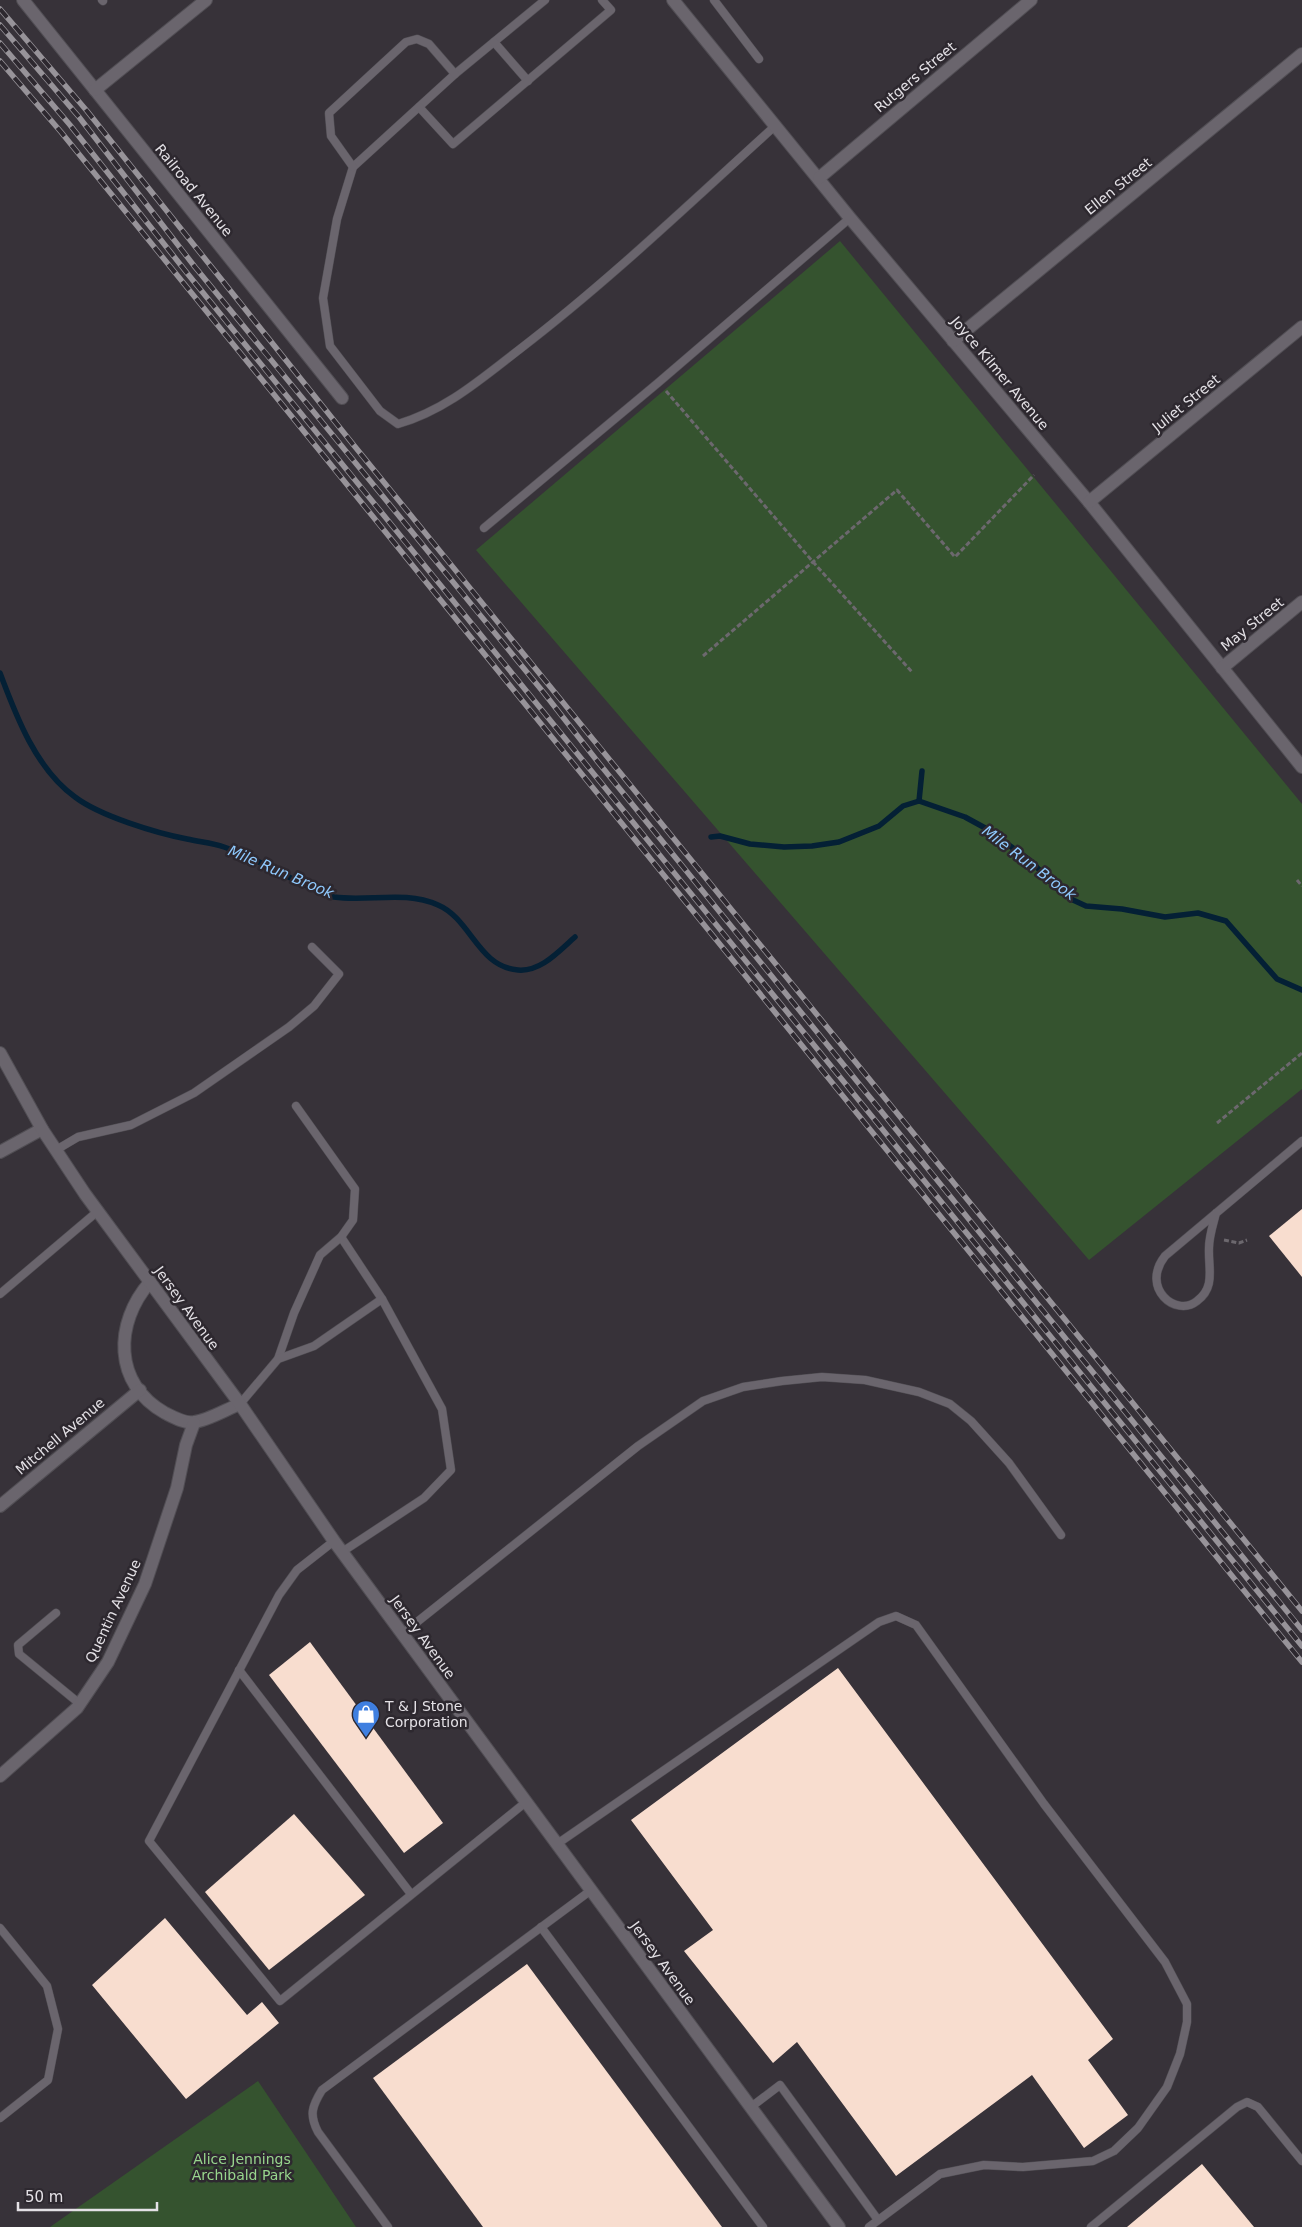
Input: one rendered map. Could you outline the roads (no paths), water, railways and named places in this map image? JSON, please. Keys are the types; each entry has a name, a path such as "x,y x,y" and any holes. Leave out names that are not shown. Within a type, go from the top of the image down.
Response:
{"street":[{"name":"Railroad Avenue","path":"23,0 342,398"},
{"path":"95,90 206,0"},
{"name":"Joyce Kilmer Avenue","path":"674,0 850,218 1089,502 1302,767"},
{"name":"Rutgers Street","path":"819,178 1031,0"},
{"name":"Ellen Street","path":"953,341 1302,54"},
{"name":"Juliet Street","path":"1089,502 1302,327"},
{"name":"May Street","path":"1222,668 1302,602"},
{"name":"Jersey Avenue","path":"0,1053 42,1129 56,1150 98,1211 240,1404 334,1541 590,1891 840,2227"},
{"path":"0,1152 42,1129"},
{"path":"150,1282 132,1306 125,1330 124,1347 127,1364 140,1390 162,1411 194,1423 240,1404"},
{"name":"Mitchell Avenue","path":"0,1506 140,1390"},
{"name":"Quentin Avenue","path":"0,1776 80,1704 108,1662 145,1584 176,1488 186,1445 194,1423"}],"lane":[{"path":"545,0 455,74 353,167 337,219 323,298 330,346 380,411 398,424 420,418 453,401 533,339 624,265 775,126"},
{"path":"418,107 453,144 611,10 602,0"},
{"path":"714,0 759,59"},
{"path":"353,167 331,136 329,113 377,68 406,42 417,39 429,44 455,74"},
{"path":"494,42 528,81"},
{"path":"484,528 659,382 850,218"},
{"path":"56,1150 78,1136 131,1125 160,1112 194,1092 289,1028 314,1006 339,974 312,947"},
{"path":"240,1404 278,1359 294,1313 320,1255 341,1237 352,1220 355,1189 296,1106"},
{"path":"1216,1213 1208,1247 1211,1279 1203,1296 1195,1303 1186,1305 1167,1300 1160,1293 1156,1284 1155,1274 1158,1264 1165,1256 1216,1213 1302,1141"},
{"path":"0,1294 98,1211"},
{"path":"341,1237 382,1299 442,1409 450,1470 424,1498 342,1552"},
{"path":"278,1359 314,1346 382,1299"},
{"path":"402,1634 638,1446 703,1401 743,1388 782,1381 822,1377 865,1380 919,1392 950,1404 971,1421 1009,1463 1062,1535"},
{"path":"334,1541 297,1570 279,1595 149,1841 280,2001 526,1802"},
{"path":"56,1613 18,1645 19,1654 80,1704"},
{"path":"556,1844 879,1622 896,1616 916,1625 1044,1804 1165,1962 1187,2004 1187,2022 1180,2054 1167,2088 1138,2128 1114,2151 1093,2161 1024,2167 984,2165 940,2174 870,2227"},
{"path":"239,1670 412,1894"},
{"path":"388,2227 318,2132 311,2118 313,2104 322,2090 590,1891"},
{"path":"541,1927 764,2227"},
{"path":"0,1929 47,1986 58,2029 48,2080 0,2118"},
{"path":"751,2107 780,2085 878,2220"},
{"path":"1091,2227 1237,2107 1247,2102 1258,2107 1302,2161"}],"waterway":[{"name":"Mile Run Brook","path":"0,673 20,724 38,757 61,785 75,797 99,811 145,828 224,847 254,859 330,896 347,898 412,898 438,905 459,921 493,961 504,967 518,970 534,968 549,960 575,937"},
{"path":"919,801 922,771"},
{"name":"Mile Run Brook","path":"711,837 720,836 750,844 784,847 812,846 839,842 879,826 903,806 919,801 965,817 987,829 1032,862 1055,887 1073,900 1086,906 1122,909 1165,917 1198,913 1226,921 1277,979 1302,990"}],"railway":[{"path":"0,9 87,111 352,443 1302,1611"},
{"path":"0,25 79,117 195,267 544,693 1302,1630"},
{"path":"0,43 70,125 187,273 1302,1646"},
{"path":"0,61 61,132 1302,1662"}],"place":[{"name":"T & J Stone Corporation","path":"366,1738"}],"park label":[{"name":"Alice Jennings Archibald Park","path":"242,2168"}]}
